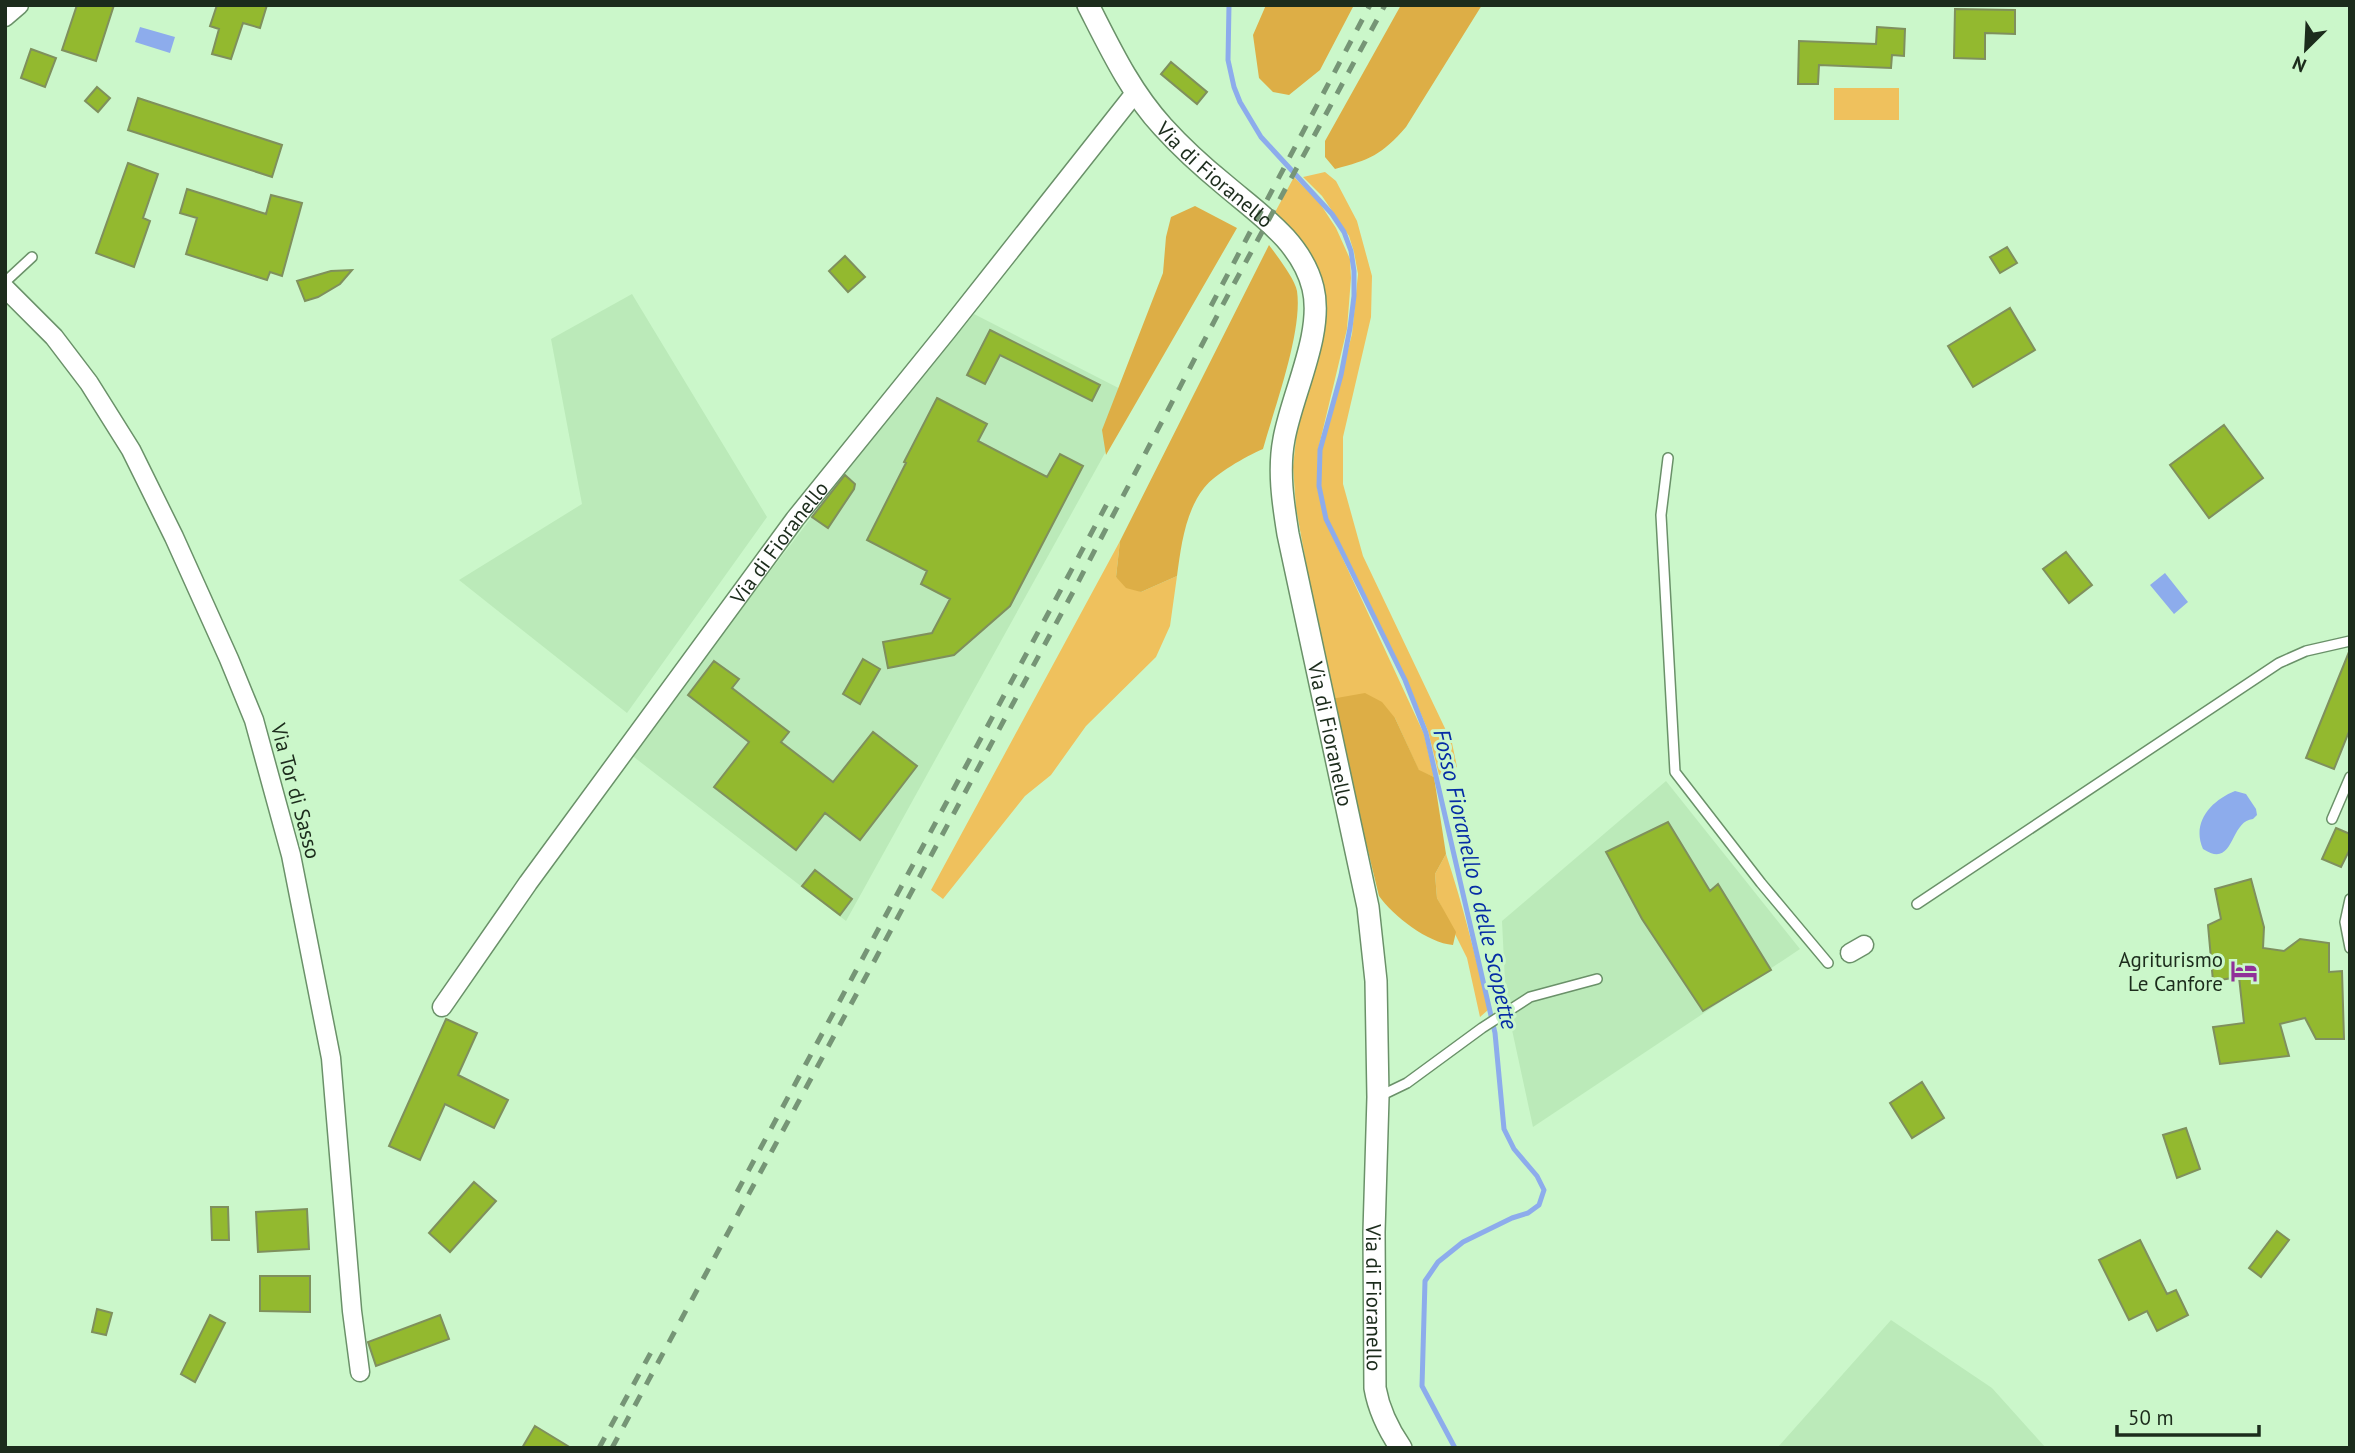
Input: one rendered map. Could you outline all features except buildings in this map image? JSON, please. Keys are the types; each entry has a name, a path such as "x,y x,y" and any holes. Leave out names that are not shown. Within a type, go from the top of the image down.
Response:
{"street":[{"path":"5,17 19,5"},
{"name":"Via di Fioranello","path":"1088,5 1135,93 1148,111 1183,148 1284,236 1303,263 1313,290 1314,315 1307,356 1282,451 1283,497 1293,559 1368,907 1376,981 1378,1097 1374,1232 1375,1388 1389,1431 1401,1448"},
{"name":"Via di Fioranello","path":"442,1007 535,872 795,519 1135,93"},
{"name":"Via Tor di Sasso","path":"5,288 54,337 89,383 131,450 174,537 254,720 291,855 331,1058 352,1311 360,1372"}],"lane":[{"path":"5,282 32,257"},
{"path":"1668,458 1661,515 1675,772 1761,883 1828,963"},
{"path":"1917,904 2279,663 2306,651 2350,641"},
{"path":"2332,819 2350,777"},
{"path":"2350,899 2345,922 2350,948"},
{"path":"1378,1097 1407,1083 1530,997 1597,979"}],"shaded area":[{"path":"1266,5 1354,5 1320,70 1289,95 1273,92 1259,78 1253,35"},
{"path":"1401,5 1482,5 1406,127 1390,144 1374,155 1335,169 1325,157 1325,141"},
{"path":"1834,88 1899,88 1899,120 1834,120"},
{"path":"1325,172 1336,181 1357,221 1372,276 1371,317 1343,437 1343,484 1363,556 1452,743 1457,767 1439,775 1428,731 1408,683 1327,517 1321,487 1321,453 1352,334 1358,274 1349,236 1322,196 1303,177"},
{"path":"1294,177 1319,202 1336,228 1350,259 1347,329 1318,450 1317,486 1324,518 1424,734 1434,777 1419,771 1395,718 1331,699 1296,508 1293,467 1298,419 1323,326 1273,216"},
{"path":"1195,206 1237,228 1106,455 1102,430 1163,273 1166,237 1171,217"},
{"path":"1269,245 1296,286 1298,308 1292,348 1263,449 1223,471 1204,488 1192,508 1185,530 1177,576 1141,592 1126,588 1116,577 1120,541"},
{"path":"632,294 767,517 627,713 459,580 582,504 551,339"},
{"path":"974,314 1136,397 846,921 630,754 844,475"},
{"path":"1120,541 1116,577 1141,592 1177,576 1170,626 1156,657 1086,726 1051,775 1025,796 943,899 931,890"},
{"path":"1365,693 1382,702 1395,718 1419,770 1434,777 1446,854 1435,874 1437,898 1456,932 1453,945 1422,934 1393,912 1379,896 1331,699"},
{"path":"1666,781 1800,949 1533,1127 1506,1002 1502,921"},
{"path":"1446,854 1488,1010 1480,1017 1467,958 1437,898 1435,874"},
{"path":"1891,1320 1992,1388 2046,1448 1777,1448"}],"water":[{"path":"140,27 175,37 170,53 135,42"},
{"path":"2165,573 2188,602 2174,614 2150,585"},
{"path":"2235,791 2246,794 2257,815 2240,827 2227,849 2213,854 2203,849 2200,839 2202,821 2212,806"}],"waterway":[{"name":"Fosso Fioranello o delle Scopette","path":"1229,5 1228,60 1240,102 1261,137 1332,214 1344,232 1351,251 1354,296 1350,328 1341,375 1320,450 1319,486 1326,519 1405,680 1426,733 1495,1033 1504,1129 1514,1149 1537,1176 1544,1190 1539,1205 1528,1213 1463,1242 1438,1262 1425,1281 1422,1386 1455,1448"}],"railway":[{"path":"1211,306 1370,5"},
{"path":"612,1448 1073,592 1229,293 1385,5"},
{"path":"737,1192 1108,502"},
{"path":"599,1448 656,1343"}],"place":[{"name":"Agriturismo Le Canfore","path":"2244,971"}]}
